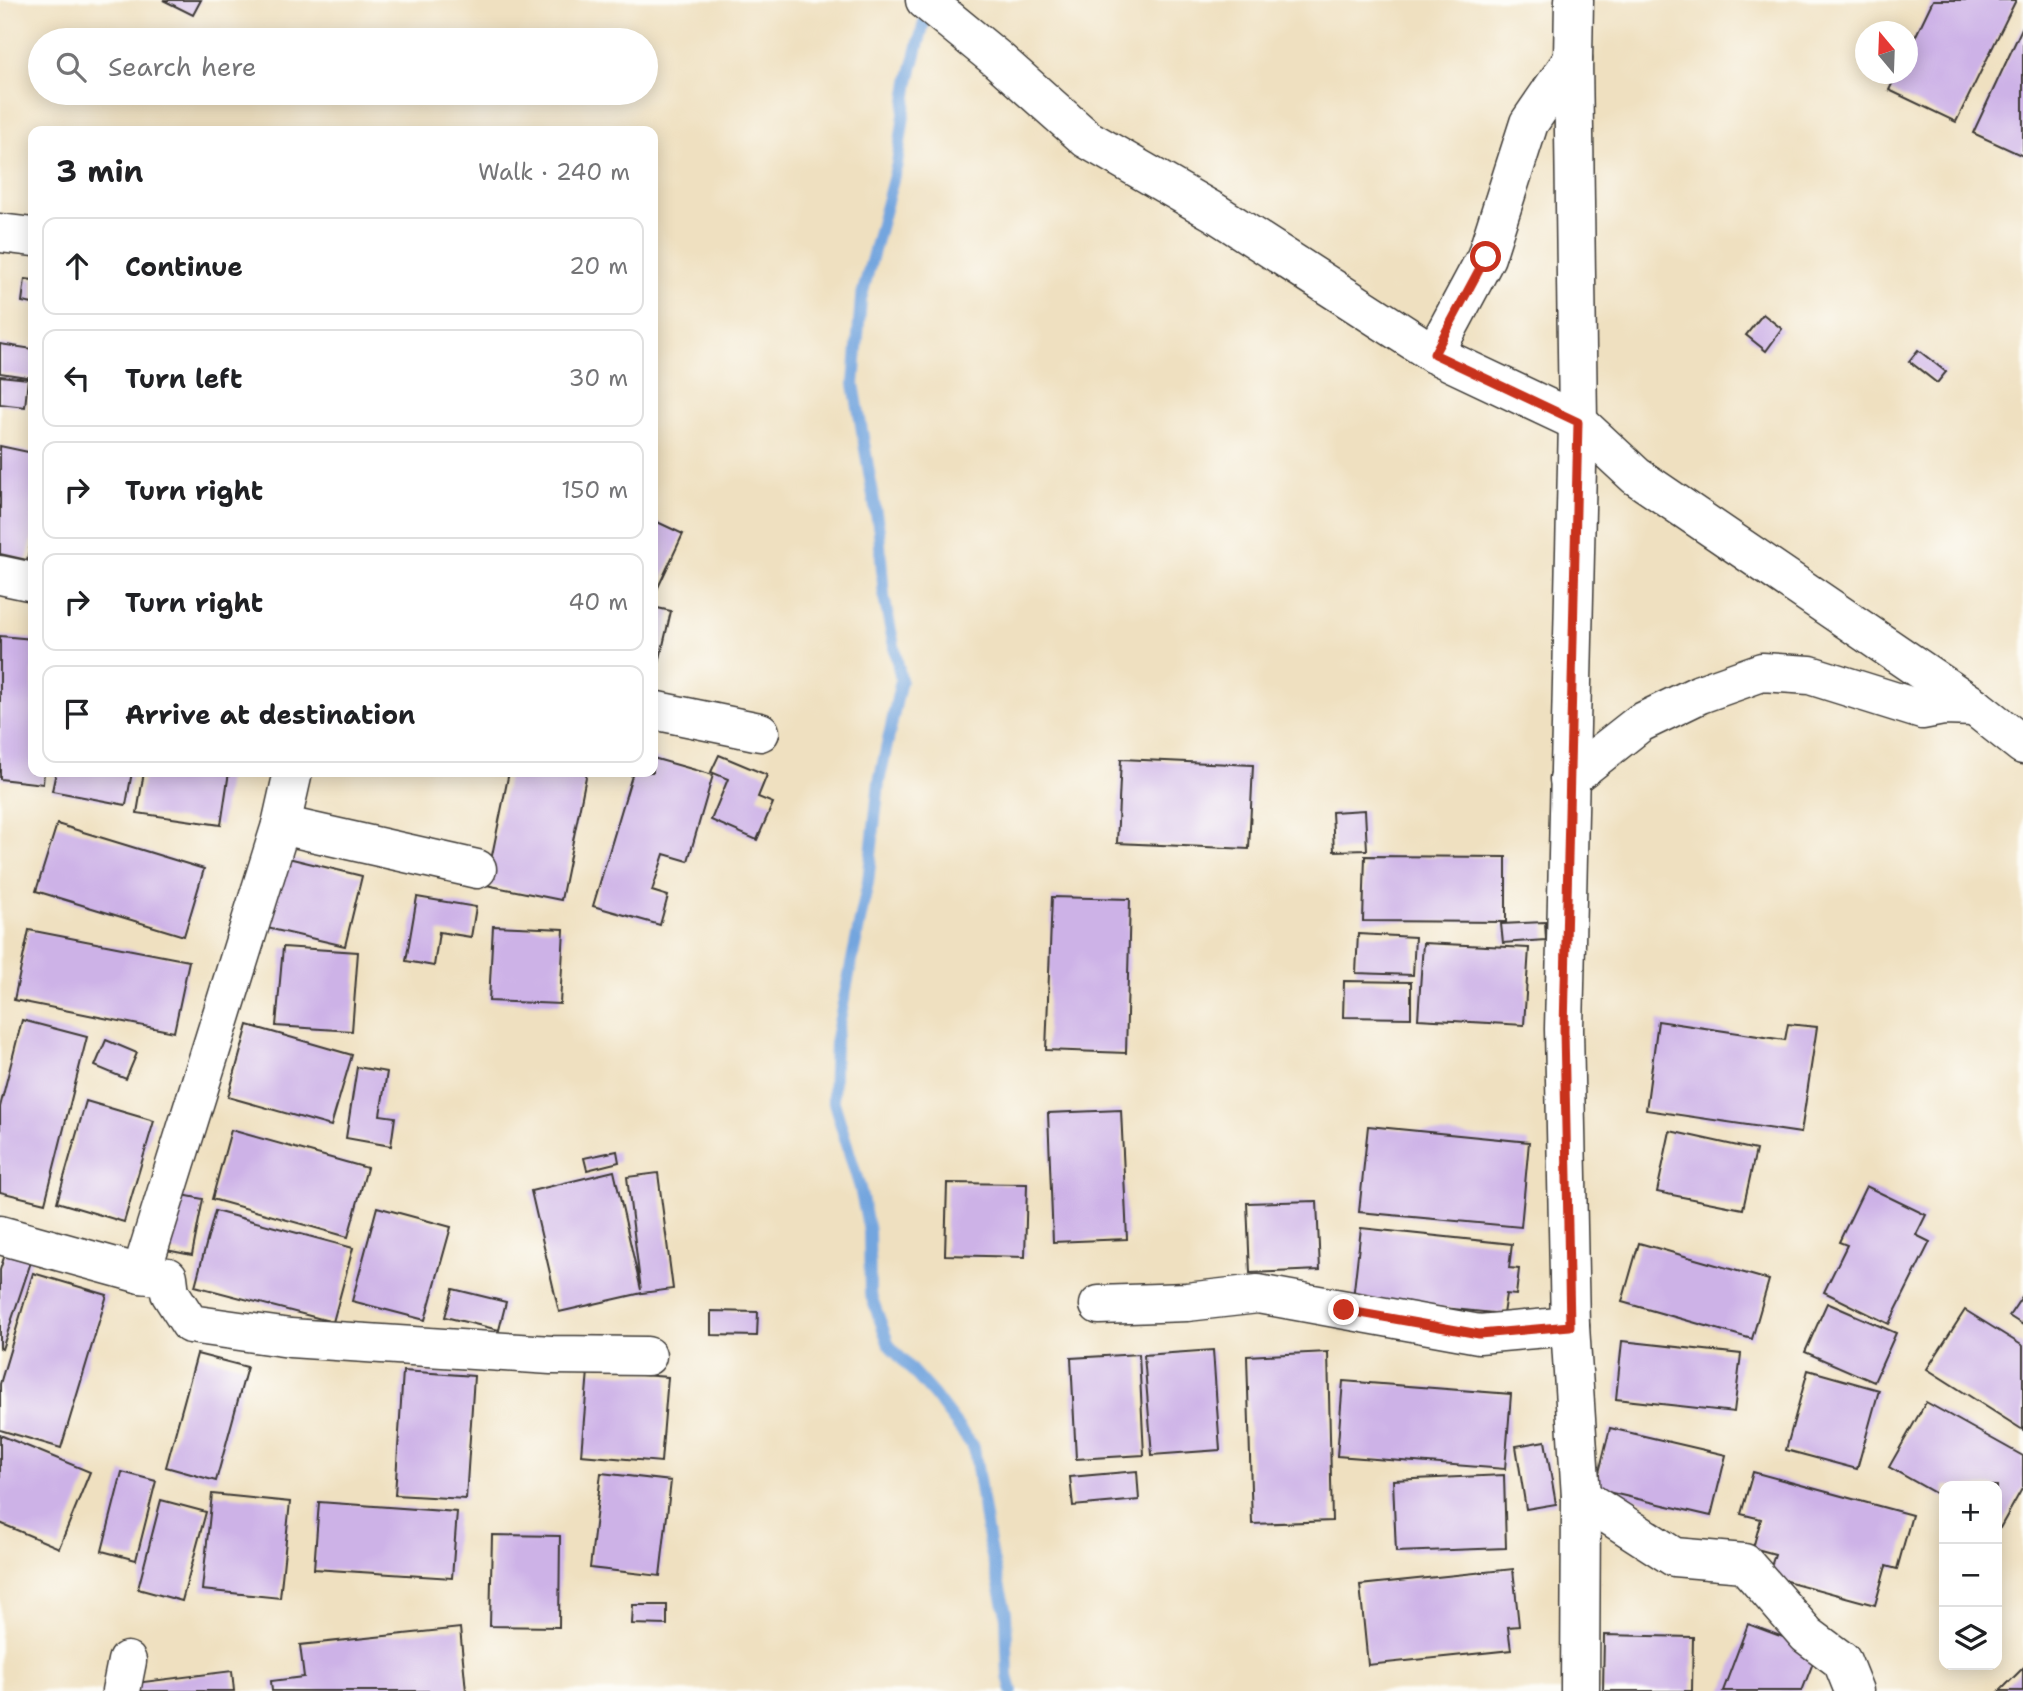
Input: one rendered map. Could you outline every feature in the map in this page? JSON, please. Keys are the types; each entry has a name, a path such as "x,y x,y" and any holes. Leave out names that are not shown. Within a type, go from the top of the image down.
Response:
{"street":[{"path":"925,0 998,59 1087,139 1214,212 1434,354 1578,422 1636,476 1975,707 2023,745"},
{"path":"1574,0 1578,422 1564,1030 1570,1326 1581,1497 1580,1691"},
{"path":"1434,354 1486,257 1529,123 1573,58"},
{"path":"0,233 28,236"},
{"path":"0,575 28,581"},
{"path":"1569,779 1640,723 1700,694 1762,672 1810,675 1922,710 1943,706 1975,707"},
{"path":"658,711 760,732"},
{"path":"141,1275 281,825 292,777"},
{"path":"281,825 477,869"},
{"path":"0,1235 141,1275 168,1277 170,1293 190,1324 290,1338 551,1355 647,1356"},
{"path":"1099,1305 1187,1302 1258,1294 1479,1334 1570,1326"},
{"path":"1581,1497 1674,1557 1744,1563 1807,1635 1842,1661 1854,1691"}],"building":[{"path":"163,0 201,0 193,15"},
{"path":"1933,0 2016,0 1956,122 1889,90 1892,84 1918,84 1918,31"},
{"path":"2023,26 2023,156 1973,133"},
{"path":"25,279 28,279 28,303 22,302"},
{"path":"1763,314 1782,329 1766,351 1746,335"},
{"path":"0,344 28,348 28,377 0,373"},
{"path":"1918,350 1946,372 1937,383 1909,361"},
{"path":"0,376 28,379 25,407 0,404"},
{"path":"0,446 28,452 28,556 27,560 0,554"},
{"path":"658,522 683,534 658,588"},
{"path":"658,608 671,611 658,667"},
{"path":"0,636 28,639 28,777 44,777 43,784 0,779"},
{"path":"719,755 767,775 758,797 773,803 757,840 711,820 728,779 711,772"},
{"path":"658,759 713,775 688,861 664,854 652,891 668,896 660,925 593,906 632,777 658,777"},
{"path":"1121,759 1253,765 1249,849 1117,843"},
{"path":"55,777 131,777 126,805 52,791"},
{"path":"143,777 228,777 221,825 137,813"},
{"path":"508,777 586,777 561,900 486,885"},
{"path":"1365,810 1367,850 1334,851 1332,812"},
{"path":"57,824 204,869 184,936 36,891"},
{"path":"1365,856 1506,857 1506,922 1363,921"},
{"path":"284,857 362,876 345,946 267,928"},
{"path":"417,897 476,907 471,937 439,932 434,966 406,961"},
{"path":"1052,897 1130,899 1126,1053 1046,1050"},
{"path":"1545,922 1546,940 1503,943 1501,924"},
{"path":"493,926 564,929 560,1004 489,1001"},
{"path":"29,930 189,961 174,1032 14,1000"},
{"path":"1358,934 1415,937 1413,975 1356,973"},
{"path":"1423,943 1529,948 1524,1025 1418,1019"},
{"path":"283,947 358,952 352,1031 276,1026"},
{"path":"1344,981 1411,982 1411,1018 1343,1017"},
{"path":"22,1020 87,1037 45,1203 0,1192 0,1107"},
{"path":"1658,1021 1785,1040 1788,1024 1817,1027 1801,1133 1646,1110"},
{"path":"248,1025 352,1055 331,1126 228,1097"},
{"path":"106,1040 137,1053 126,1079 95,1066"},
{"path":"357,1067 387,1072 380,1115 395,1117 391,1146 346,1138"},
{"path":"86,1101 154,1121 124,1222 57,1202"},
{"path":"1121,1110 1127,1239 1053,1242 1048,1113"},
{"path":"1368,1126 1529,1142 1521,1227 1359,1212"},
{"path":"231,1130 367,1168 348,1237 212,1199"},
{"path":"1670,1131 1756,1150 1743,1209 1657,1192"},
{"path":"617,1151 619,1162 587,1170 584,1158"},
{"path":"614,1171 641,1290 627,1177 658,1173 673,1289 642,1293 559,1312 531,1191"},
{"path":"947,1183 1027,1184 1025,1257 945,1255"},
{"path":"1866,1186 1926,1215 1916,1235 1930,1242 1889,1324 1824,1292 1847,1245 1839,1242"},
{"path":"172,1193 203,1199 192,1255 161,1249"},
{"path":"1317,1201 1320,1270 1250,1273 1247,1203"},
{"path":"377,1207 451,1227 425,1320 352,1301"},
{"path":"215,1211 353,1248 333,1322 195,1286"},
{"path":"1361,1228 1512,1244 1509,1268 1519,1269 1516,1295 1506,1294 1503,1314 1353,1299"},
{"path":"1639,1243 1769,1280 1752,1339 1622,1302"},
{"path":"7,1248 33,1256 2,1349 0,1270"},
{"path":"33,1273 107,1295 61,1448 0,1430 0,1384"},
{"path":"453,1289 506,1302 499,1330 445,1317"},
{"path":"2023,1295 2023,1325 2009,1316"},
{"path":"1827,1303 1896,1333 1874,1382 1805,1352"},
{"path":"1965,1310 2023,1346 2023,1430 1927,1369"},
{"path":"711,1311 758,1312 757,1336 711,1335"},
{"path":"1622,1341 1741,1354 1734,1412 1616,1399"},
{"path":"1213,1350 1220,1450 1152,1455 1144,1355"},
{"path":"1328,1352 1332,1521 1252,1524 1247,1356"},
{"path":"197,1354 247,1367 216,1481 166,1467"},
{"path":"1139,1354 1144,1455 1076,1459 1071,1358"},
{"path":"1808,1370 1879,1390 1857,1469 1786,1450"},
{"path":"403,1371 474,1376 466,1499 395,1495"},
{"path":"588,1371 668,1377 661,1462 581,1455"},
{"path":"1343,1381 1511,1394 1505,1469 1337,1456"},
{"path":"1926,1402 2023,1456 2023,1487 2002,1524 2002,1481 1939,1481 1939,1495 1889,1467"},
{"path":"1610,1428 1726,1455 1711,1516 1595,1489"},
{"path":"0,1435 90,1472 59,1548 0,1523"},
{"path":"1545,1441 1556,1504 1526,1509 1516,1446"},
{"path":"1137,1471 1139,1500 1073,1506 1070,1477"},
{"path":"122,1472 156,1481 136,1560 102,1551"},
{"path":"1753,1472 1912,1515 1897,1569 1886,1566 1875,1605 1768,1576 1775,1554 1753,1548 1761,1519 1741,1514"},
{"path":"601,1473 671,1481 660,1576 590,1568"},
{"path":"1504,1475 1506,1548 1396,1552 1393,1480"},
{"path":"212,1494 290,1502 280,1598 202,1590"},
{"path":"161,1500 206,1512 182,1601 138,1589"},
{"path":"319,1502 457,1512 452,1578 314,1569"},
{"path":"492,1535 560,1536 559,1627 490,1626"},
{"path":"1513,1569 1519,1626 1508,1627 1511,1650 1368,1665 1360,1585"},
{"path":"633,1605 667,1605 667,1625 632,1624"},
{"path":"1748,1624 1818,1650 1802,1691 1723,1691"},
{"path":"460,1628 466,1691 272,1691 271,1681 304,1677 300,1645"},
{"path":"1604,1635 1693,1637 1692,1691 1603,1691"},
{"path":"2023,1668 2023,1691 2000,1691"},
{"path":"232,1671 234,1691 136,1691 135,1683"}],"waterway":[{"path":"928,7 909,81 897,164 861,299 854,384 879,531 884,597 901,680 879,782 868,882 835,1043 833,1099 860,1188 869,1231 870,1293 889,1345 934,1395 974,1448 989,1544 1006,1613 1008,1676 1012,1691"}],"route":[{"path":"1344,1310 1479,1334 1570,1326 1564,1030 1578,422 1434,354 1486,257"}]}
